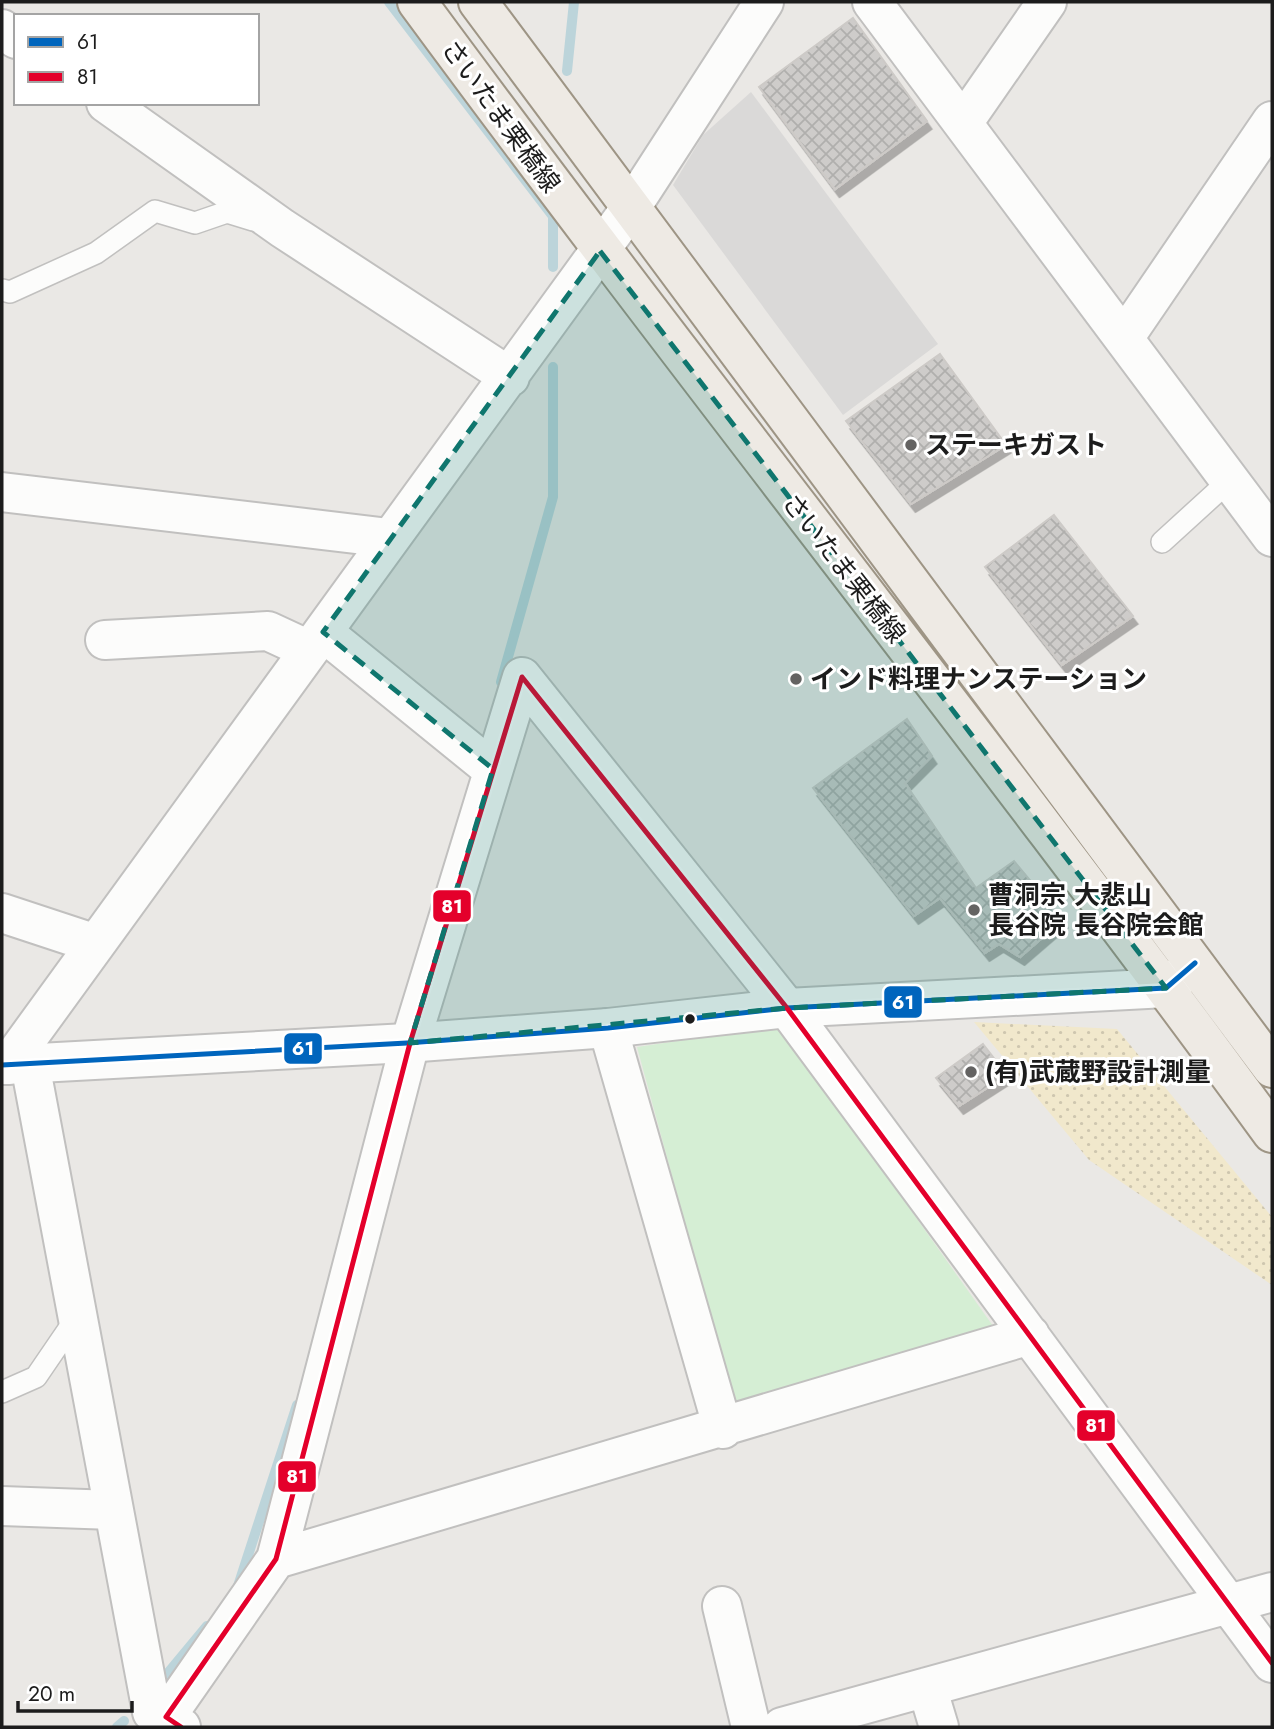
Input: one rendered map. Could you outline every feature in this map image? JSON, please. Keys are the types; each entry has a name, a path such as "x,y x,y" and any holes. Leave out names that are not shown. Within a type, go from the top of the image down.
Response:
{"main road":[{"name":"さいたま栗橋線","path":"417,2 600,251 1166,988 1272,1133"},
{"name":"さいたま栗橋線","path":"478,2 1272,1068"}],"street":[{"path":"166,1720 113,1510 77,1317 13,1064 96,944 630,209 764,2"},
{"path":"872,2 1272,537"},
{"path":"963,123 1047,2"},
{"path":"109,105 282,228 510,377"},
{"path":"1124,338 1272,121"},
{"path":"2,492 389,538"},
{"path":"106,640 268,631 316,641 483,762"},
{"path":"166,1720 276,1559 400,1043 483,762 522,677 787,1008 1272,1663"},
{"path":"2,913 96,944"},
{"path":"13,1064 400,1043 608,1028 787,1008 1166,988 1195,963"},
{"path":"608,1028 723,1429"},
{"path":"276,1559 723,1429 1030,1335"},
{"path":"2,1506 113,1510"},
{"path":"782,1727 1272,1592"},
{"path":"722,1606 751,1727"},
{"path":"928,1687 939,1727"}],"lane":[{"path":"2,290 10,292 96,253 155,211 195,223 227,212 282,228"},
{"path":"1161,542 1230,480"},
{"path":"2,1392 36,1377 77,1317"}],"highlighted area":[{"path":"600,251 1166,988 787,1008 410,1043 493,769 323,632"}],"sand":[{"path":"974,1022 1117,1029 1272,1217 1272,1285 1089,1160"}],"green space":[{"path":"780,1026 998,1333 736,1411 637,1047"}],"shaded area":[{"path":"751,92 938,344 843,415 673,185 703,135"}],"building":[{"path":"853,18 927,121 835,189 759,87"},
{"path":"940,354 1006,445 911,504 846,421"},
{"path":"1054,515 1133,616 1062,665 985,567"},
{"path":"907,719 932,756 905,783 976,888 1014,861 1063,920 1020,957 999,944 985,953 940,898 914,916 813,788"},
{"path":"983,1044 1007,1075 959,1106 936,1078"}],"waterway":[{"path":"389,2 552,215"},
{"path":"567,71 574,2"},
{"path":"553,212 553,267"},
{"path":"501,682 553,497 553,367"},
{"path":"238,1586 297,1405"},
{"path":"163,1679 207,1626"},
{"path":"117,1727 124,1721"}],"transit line":[{"name":"81","path":"181,1727 166,1717 276,1559 410,1043 522,677 787,1008 1272,1663"},
{"name":"61","path":"2,1065 407,1043 608,1028 787,1008 1166,988 1195,963"}],"place":[{"name":"ステーキガスト","path":"911,445"},
{"name":"インド料理ナンステーション","path":"796,679"},
{"name":"曹洞宗 大悲山 長谷院 長谷院会館","path":"974,910"},
{"name":"(有)武蔵野設計測量","path":"971,1072"}]}
